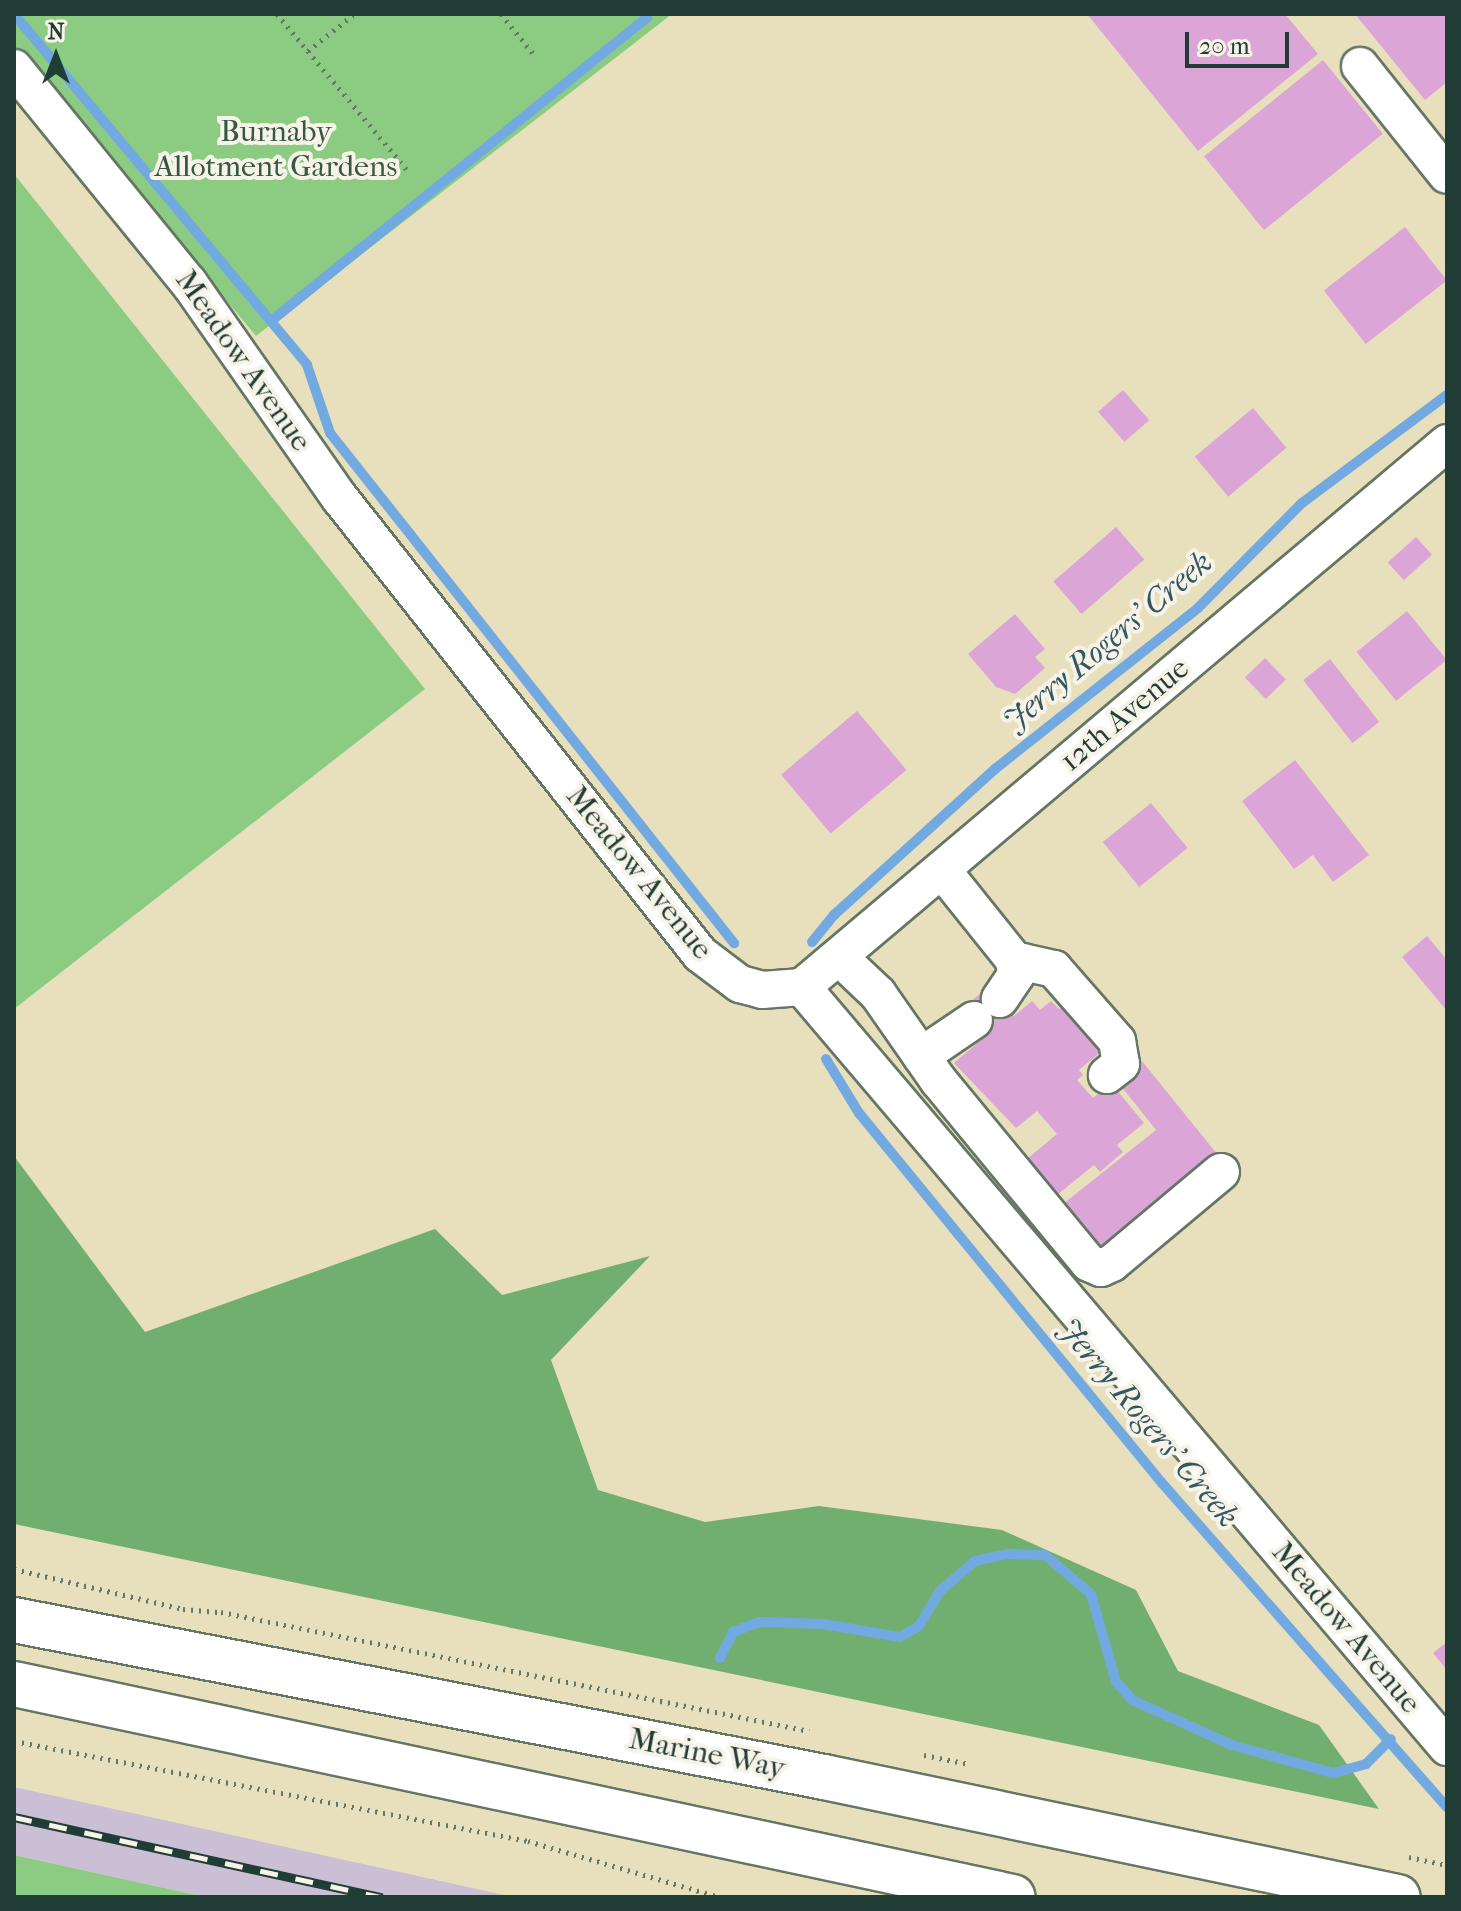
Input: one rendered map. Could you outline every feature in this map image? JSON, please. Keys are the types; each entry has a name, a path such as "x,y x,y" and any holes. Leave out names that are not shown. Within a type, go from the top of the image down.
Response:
{"main road":[{"name":"Marine Way","path":"14,1620 764,1765 1398,1897"},
{"path":"14,1684 1013,1897"}],"street":[{"path":"1360,66 1447,175"},
{"name":"Meadow Avenue","path":"14,68 189,283 339,497 700,954 740,984 762,990 802,987 1447,1747"},
{"name":"12th Avenue","path":"802,987 1447,443"},
{"path":"921,1056 987,1009 1016,975 1014,960 942,870"},
{"path":"839,957 878,994 921,1056 1089,1263 1101,1268 1221,1172"},
{"path":"1014,960 1054,969 1117,1041 1121,1064 1107,1075"}],"path":[{"path":"277,14 406,169"},
{"path":"308,52 354,14"},
{"path":"501,14 536,57"},
{"path":"14,1741 528,1841 719,1897"}],"shaded area":[{"path":"14,1787 513,1897 205,1897 14,1855"}],"green space":[{"name":"Burnaby Allotment Gardens","path":"14,14 672,14 256,336 14,46"},
{"path":"14,174 425,689 14,1009"},
{"path":"14,1156 145,1332 435,1229 502,1295 650,1256 551,1360 598,1490 705,1522 819,1506 1002,1530 1136,1590 1178,1671 1319,1725 1379,1809 14,1524"},
{"path":"14,1855 205,1897 14,1897"}],"building":[{"path":"1087,14 1285,14 1318,54 1198,151"},
{"path":"1355,14 1447,14 1447,82 1425,100"},
{"path":"1323,60 1383,134 1264,230 1204,156"},
{"path":"1405,227 1447,281 1366,344 1324,290"},
{"path":"1123,390 1149,420 1124,442 1098,412"},
{"path":"1253,408 1286,448 1228,497 1195,457"},
{"path":"1116,527 1144,559 1082,614 1053,581"},
{"path":"1416,537 1432,555 1404,580 1388,562"},
{"path":"1407,611 1447,660 1396,701 1356,652"},
{"path":"1015,614 1045,649 1035,657 1045,668 1015,694 996,687 968,654"},
{"path":"1265,658 1286,680 1266,699 1245,677"},
{"path":"1330,659 1379,722 1352,743 1303,680"},
{"path":"857,711 906,770 831,834 781,775"},
{"path":"1295,760 1369,855 1333,882 1313,855 1294,869 1242,801"},
{"path":"1151,803 1188,848 1139,887 1103,842"},
{"path":"1427,936 1447,960 1447,1011 1402,957"},
{"path":"989,986 1014,1016 1032,1001 1040,1010 1051,1001 1059,1009 1069,1001 1108,1046 1079,1070 1083,1075 1077,1080 1093,1098 1111,1083 1144,1123 1117,1145 1123,1152 1100,1172 1094,1165 1051,1200 1021,1164 1057,1134 1037,1111 1016,1128 954,1063 987,1035 963,1008"},
{"path":"1142,1061 1217,1154 1093,1252 1058,1208 1156,1130 1117,1081"},
{"path":"1447,1642 1447,1670 1433,1653"}],"waterway":[{"path":"14,14 307,365 330,433 734,943"},
{"path":"271,321 647,18 644,14"},
{"name":"Jerry Rogers' Creek","path":"812,942 834,915 995,769 1198,608 1302,503 1447,395"},
{"name":"Jerry Rogers' Creek","path":"826,1059 859,1113 1162,1483 1447,1807"},
{"path":"720,1658 733,1632 759,1622 823,1624 900,1637 919,1626 940,1591 975,1561 1009,1554 1045,1555 1091,1594 1116,1682 1134,1701 1232,1745 1333,1773 1366,1764 1391,1739"}],"railway":[{"path":"14,1817 382,1897"}]}
